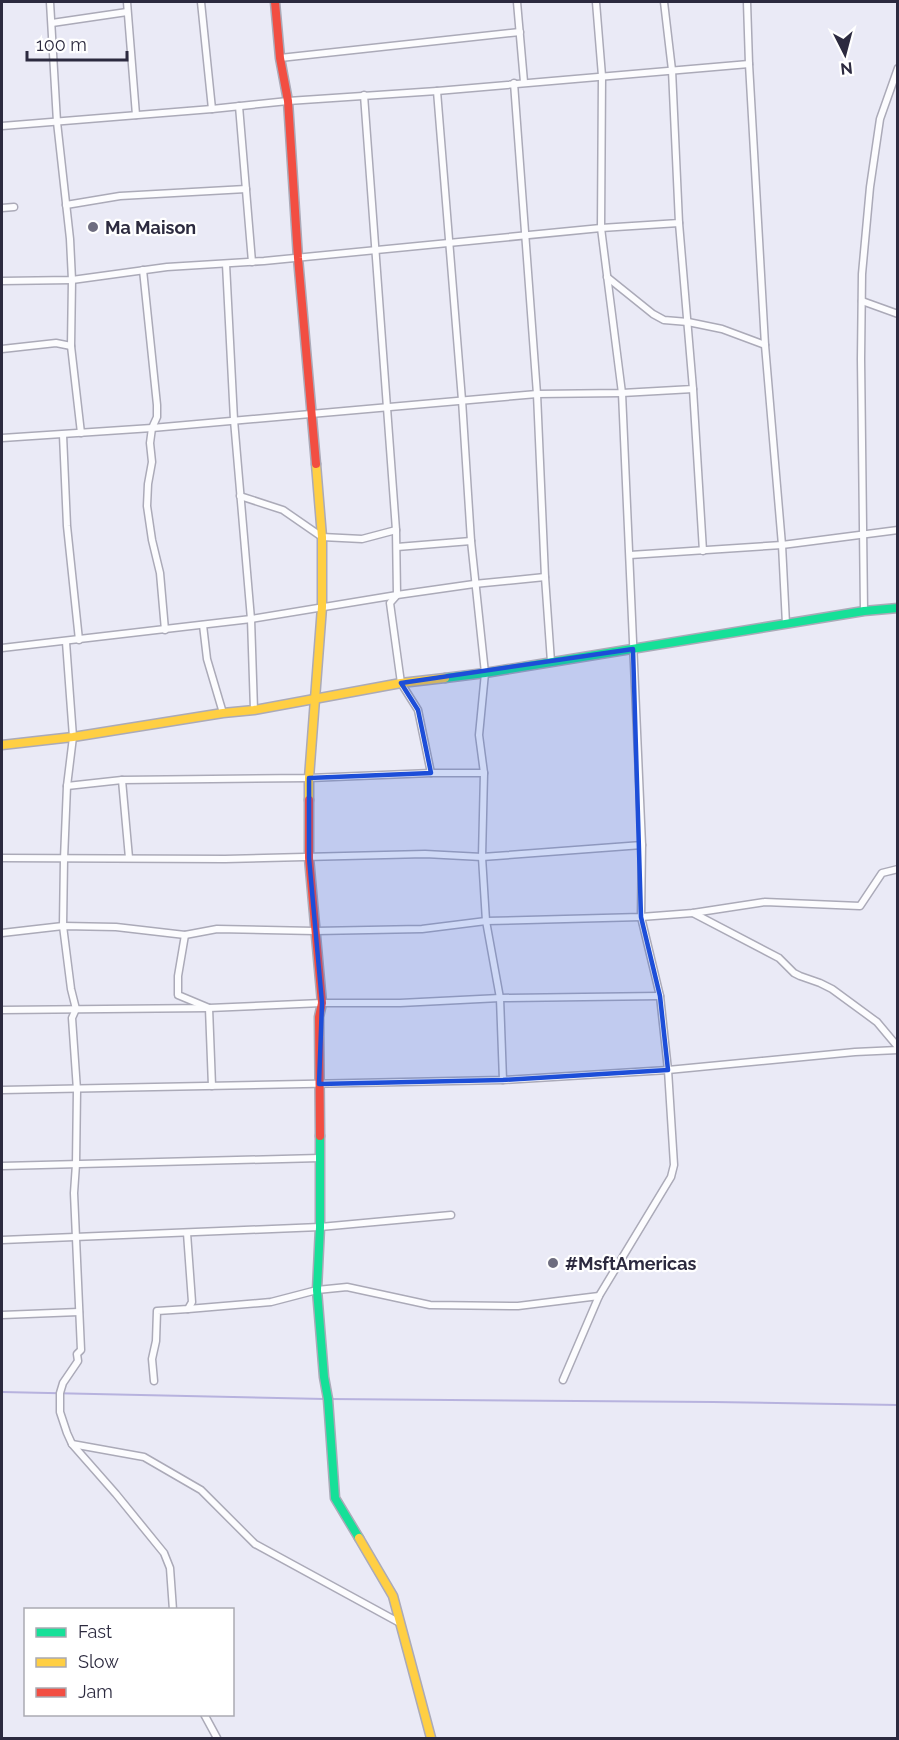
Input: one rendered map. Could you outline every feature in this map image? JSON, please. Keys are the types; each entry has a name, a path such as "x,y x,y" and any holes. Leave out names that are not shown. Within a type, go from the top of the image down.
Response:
{"street":[{"path":"50,2 57,122 70,239 71,346 81,434"},
{"path":"127,2 136,115"},
{"path":"201,2 212,109"},
{"path":"275,2 280,58 288,101 310,414 322,537 322,607 309,778 309,858 322,1003 319,1017 320,1227 317,1290 324,1377 328,1399 335,1498 393,1596 430,1738"},
{"path":"517,2 524,82"},
{"path":"563,1380 599,1296 674,1172 668,1070 660,996 641,917 642,845 630,555 622,393 601,228 602,76 596,2"},
{"path":"664,2 672,70 679,223 693,389 703,551"},
{"path":"747,2 765,345 782,545 786,624"},
{"path":"52,23 128,12"},
{"path":"280,58 520,32"},
{"path":"2,126 749,64"},
{"path":"864,611 862,274 870,187 880,119 897,68"},
{"path":"514,83 537,394 551,662"},
{"path":"437,91 462,400 474,584 484,673 479,735 484,773 482,857 486,921 500,998 503,1080"},
{"path":"364,95 397,548 397,595 390,603 401,683 418,710 431,772"},
{"path":"238,106 252,262"},
{"path":"66,205 120,196 246,189"},
{"path":"2,208 14,207"},
{"path":"2,281 72,280 167,267 252,262 601,228 679,223"},
{"path":"226,264 234,420 251,620 254,710"},
{"path":"143,270 157,405 157,417 152,428 150,443 152,462 147,506 160,573 165,630"},
{"path":"607,277 653,314 664,320 722,329 765,345"},
{"path":"862,301 897,314"},
{"path":"2,349 56,344 71,346"},
{"path":"2,438 81,434 537,394 693,389"},
{"path":"63,435 67,526 79,640"},
{"path":"240,496 283,510 322,537 362,539 396,530"},
{"path":"630,555 782,545 897,530"},
{"path":"397,548 471,541"},
{"path":"2,648 251,620 397,595 545,577"},
{"path":"2,745 73,737 254,710 401,683 484,673 864,611 897,608"},
{"path":"202,625 207,660 223,713"},
{"path":"66,642 73,737 67,786 63,926 71,989 76,1009 72,1018 77,1090 74,1193 81,1350 77,1354 78,1361 63,1383 60,1393 60,1412 72,1444 164,1553 170,1568 173,1608"},
{"path":"67,786 122,780 309,778 431,772 484,773"},
{"path":"122,780 129,858"},
{"path":"2,858 309,858 425,854 482,857 642,845"},
{"path":"2,933 63,926 116,927 185,934 217,929 315,931 422,929 486,921 641,917 693,913 765,902 860,906 882,873 897,869"},
{"path":"693,913 779,958 800,976 832,989 877,1022 897,1048"},
{"path":"185,934 178,976 178,995 209,1008"},
{"path":"2,1010 209,1008 500,998 660,996"},
{"path":"209,1008 212,1086"},
{"path":"2,1090 503,1080 668,1070 897,1048"},
{"path":"2,1166 320,1158"},
{"path":"2,1240 320,1227 451,1215"},
{"path":"187,1233 192,1293 192,1302 188,1309"},
{"path":"154,1381 152,1359 156,1341 157,1311 271,1302 317,1290 347,1287 430,1305 518,1306 599,1296"},
{"path":"2,1315 79,1312"},
{"path":"72,1444 144,1457 201,1490 255,1544 400,1623"},
{"path":"205,1716 217,1738"}],"highlighted area":[{"path":"633,649 641,917 660,996 668,1070 503,1080 319,1084 322,1003 309,858 309,778 431,773 418,710 401,683"}],"waterway":[{"path":"2,1392 325,1399"},
{"path":"330,1399 898,1405"}],"traffic: fast":[{"path":"445,678 864,611 898,608"},
{"path":"320,1136 317,1290 335,1498 359,1538"}],"traffic: slow":[{"path":"309,800 322,607 322,537 316,464"},
{"path":"2,745 73,737 254,710 401,683 445,678"},
{"path":"359,1538 393,1596 431,1738"}],"traffic: jam":[{"path":"275,2 280,58 288,101 298,258 316,464"},
{"path":"309,800 309,858 322,1003 319,1017 320,1136"}],"place":[{"name":"Ma Maison","path":"93,227"},
{"name":"#MsftAmericas","path":"553,1263"}]}
